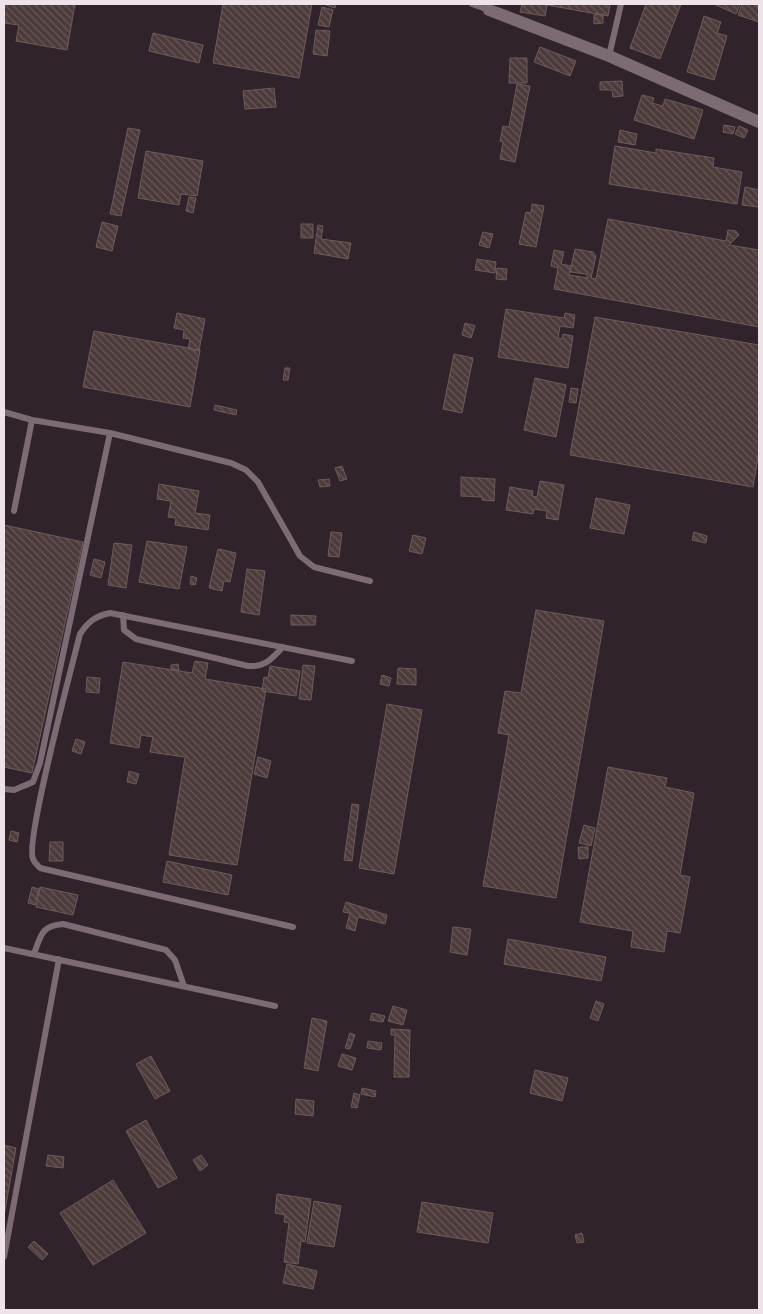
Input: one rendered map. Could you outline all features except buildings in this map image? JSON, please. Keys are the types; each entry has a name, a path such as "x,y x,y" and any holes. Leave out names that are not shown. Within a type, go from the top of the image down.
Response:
{"street":[{"path":"489,10 609,56 759,122"}],"lane":[{"path":"472,4 489,10"},
{"path":"609,56 622,4"},
{"path":"4,412 32,420 110,433 231,463 246,470 258,482 300,556 314,567 370,581"},
{"path":"14,511 32,420"},
{"path":"4,789 14,790 33,782 40,763 110,433"},
{"path":"293,927 40,868 33,860 32,847 40,804 80,634 88,622 99,615 110,613 352,661"},
{"path":"123,616 124,630 136,639 248,666 267,664 283,648"},
{"path":"34,954 42,932 51,926 64,924 166,950 175,960 184,986"},
{"path":"4,948 275,1006"},
{"path":"4,1257 59,959"}]}
